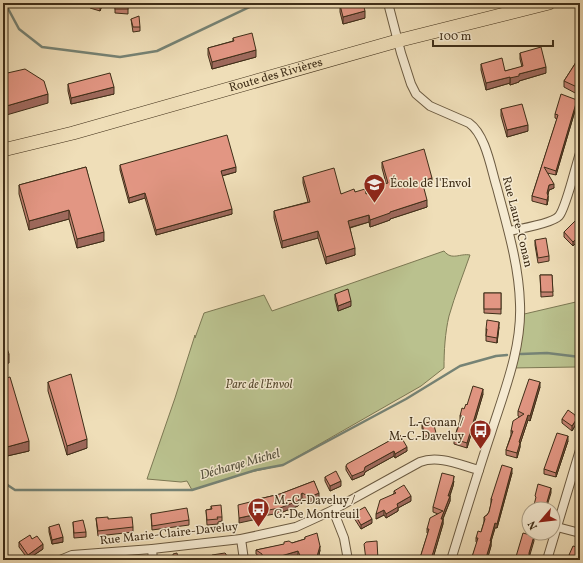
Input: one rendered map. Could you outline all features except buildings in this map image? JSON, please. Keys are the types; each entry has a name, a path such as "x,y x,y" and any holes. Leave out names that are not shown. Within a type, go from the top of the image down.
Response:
{"main road":[{"name":"Route des Rivières","path":"3,150 73,133 397,41 549,3"}],"street":[{"name":"Rue Laure-Conan","path":"388,3 397,41 411,84 416,94 430,106 474,126 480,136 488,158 509,231 518,282 520,305 516,346 509,375 451,560"},
{"path":"509,231 552,220 559,216 564,207 580,153"},
{"path":"561,514 580,450"},
{"name":"Rue Marie-Claire-Daveluy","path":"60,560 72,555 152,549 241,539 270,534 296,527 333,510 428,459 438,459 479,470"},
{"path":"333,510 344,538 348,560"},
{"path":"561,528 580,534"},
{"path":"241,539 244,560"},
{"path":"547,560 553,541"},
{"path":"152,549 153,560"}],"green space":[{"name":"Parc de l'Envol","path":"444,251 450,256 470,255 449,316 445,342 444,368 421,386 283,465 246,473 192,490 187,481 181,482 147,479 195,335 195,338 204,313 264,295 272,311"},
{"path":"580,301 580,338 576,367 511,368 520,315"}],"waterway":[{"path":"5,3 19,29 42,47 120,57 157,51 258,3"},
{"name":"Décharge Michel","path":"521,354 547,353 580,357"},
{"name":"Décharge Michel","path":"3,482 15,490 192,490 256,470 283,465 406,399 460,366 496,356 507,355"}],"place":[{"name":"École de l'Envol","path":"375,204"},
{"name":"L.-Conan / M.-C.-Daveluy","path":"480,450"},
{"name":"M.-C.-Daveluy / G.-De Montreuil","path":"259,528"}]}
